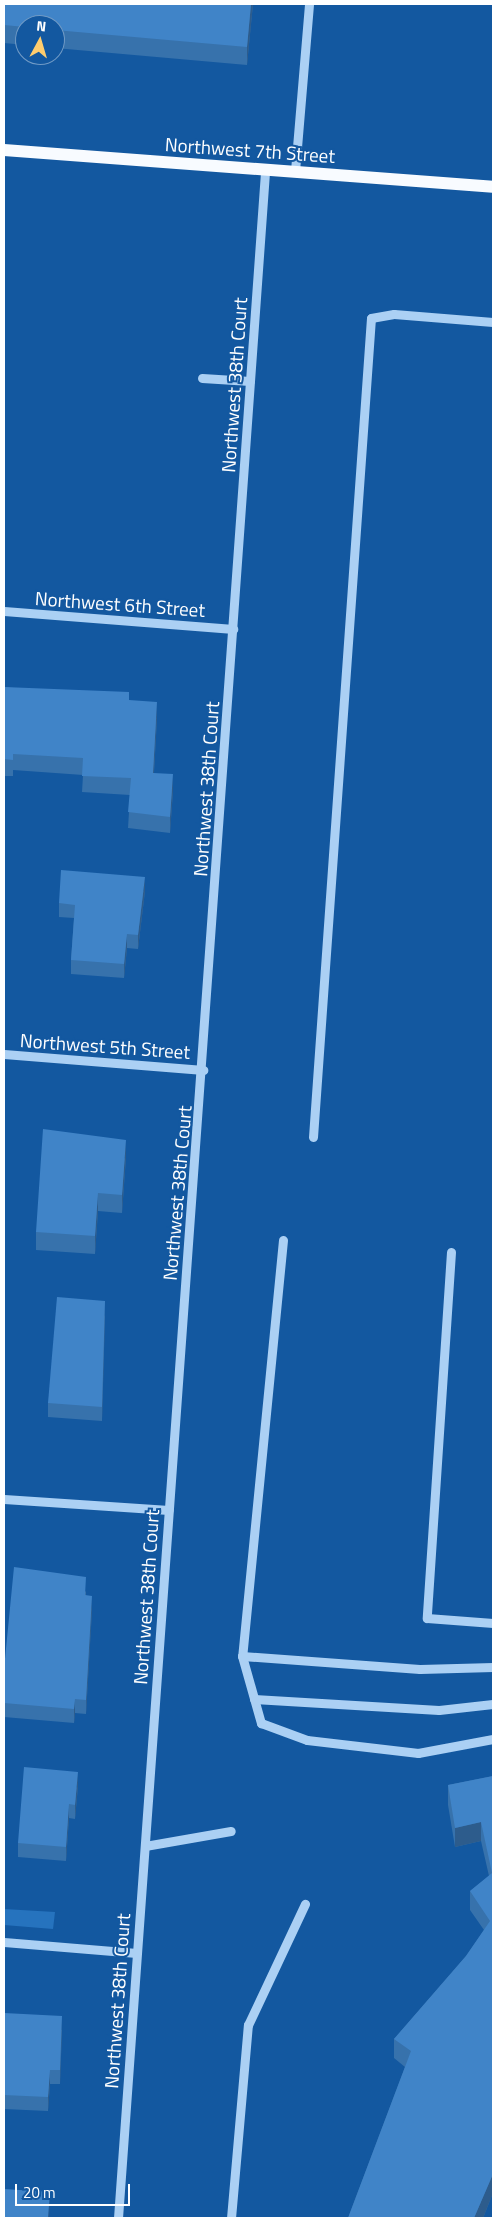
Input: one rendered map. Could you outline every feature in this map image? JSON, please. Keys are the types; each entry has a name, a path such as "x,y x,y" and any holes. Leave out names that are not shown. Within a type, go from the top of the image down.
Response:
{"main road":[{"name":"Northwest 7th Street","path":"4,150 493,187"}],"street":[{"path":"295,172 309,4"},
{"name":"Northwest 38th Court","path":"118,2218 136,1953 203,1070 266,170"},
{"path":"313,1137 372,318 394,314 493,322"},
{"path":"202,378 250,381"},
{"name":"Northwest 6th Street","path":"4,611 233,629"},
{"name":"Northwest 5th Street","path":"4,1054 203,1070"},
{"path":"283,1240 242,1656 262,1723 307,1740 418,1753 493,1739"},
{"path":"451,1252 427,1618 493,1623"},
{"path":"4,1499 169,1510"},
{"path":"242,1656 410,1669 493,1667"},
{"path":"254,1699 439,1710 493,1704"},
{"path":"145,1846 231,1831"},
{"path":"231,2218 248,2026 305,1904"},
{"path":"4,1942 136,1953"}],"shaded area":[{"path":"4,1909 55,1912 53,1929 4,1925"}],"building":[{"path":"4,4 251,4 247,47 65,31 65,15 15,15 15,26 4,25"},
{"path":"4,687 129,692 129,700 157,702 153,773 173,774 170,817 128,812 131,778 82,776 83,758 13,754 13,760 4,759"},
{"path":"61,870 145,877 138,935 127,934 124,964 71,960 75,905 59,903"},
{"path":"43,1129 126,1140 122,1195 98,1193 95,1236 36,1232"},
{"path":"57,1297 105,1301 102,1407 48,1403"},
{"path":"14,1567 86,1577 85,1595 92,1596 86,1700 75,1699 74,1709 4,1703 4,1669"},
{"path":"24,1767 78,1772 75,1805 69,1804 66,1847 18,1843"},
{"path":"493,1776 493,2174 474,2218 348,2218 411,2051 394,2039 466,1956 490,1921 470,1891 492,1873 481,1822 455,1828 448,1785"},
{"path":"4,2013 62,2016 60,2070 50,2070 48,2097 4,2095"},
{"path":"4,2189 50,2192 48,2218 4,2218"}]}
